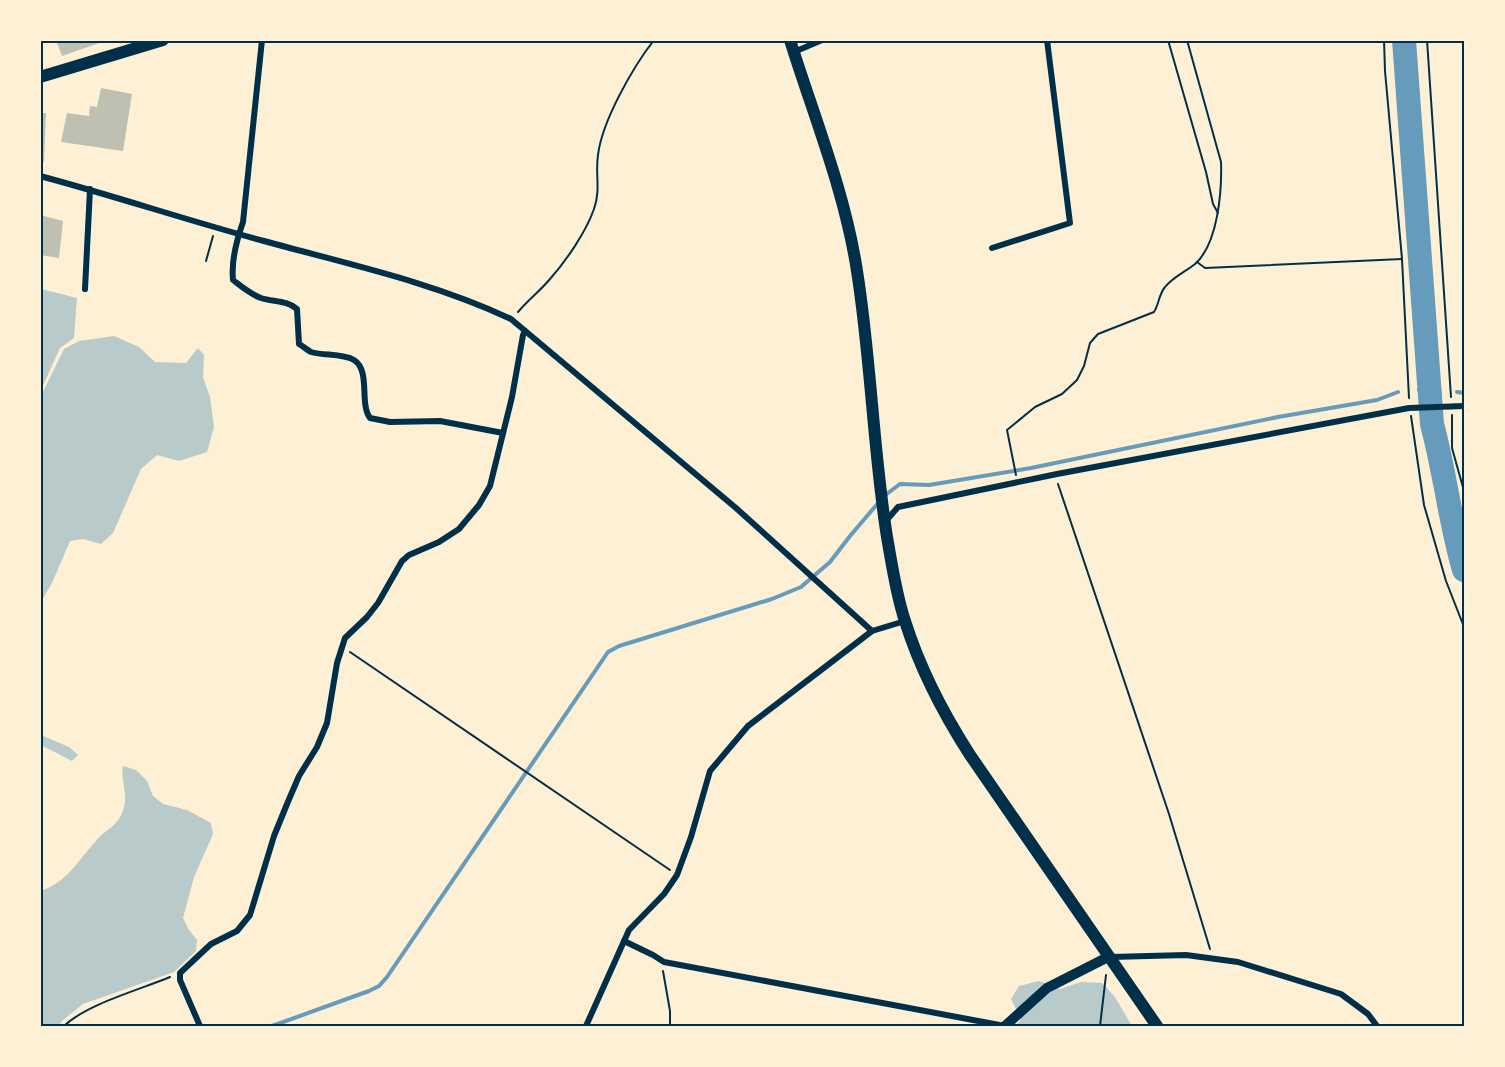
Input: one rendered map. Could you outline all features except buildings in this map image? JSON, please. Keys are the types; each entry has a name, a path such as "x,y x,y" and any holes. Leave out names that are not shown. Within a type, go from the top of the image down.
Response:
{"highway":[{"path":"40,77 163,40"},
{"path":"792,46 844,210 857,269 880,492 895,584 905,621 923,669 946,718 1157,1026"}],"main road":[{"path":"1005,1026 1047,988 1108,957"}],"street":[{"path":"262,40 243,222 238,234 232,271 233,280 247,292 261,298 292,304 297,309 299,344 310,352 352,358 359,364 366,412 370,418 390,422 440,421 503,433"},
{"path":"792,46 822,40"},
{"path":"992,248 1070,223 1047,40"},
{"path":"40,176 406,280 477,303 511,319 736,508 872,631"},
{"path":"85,289 90,189"},
{"path":"200,1026 180,980 180,974 211,944 237,931 250,915 286,804 299,776 317,747 327,723 345,638 378,603 402,561 409,555 439,542 459,529 479,506 490,486 522,335 525,331"},
{"path":"884,516 898,507 1057,474 1412,408 1464,406"},
{"path":"586,1026 629,930 664,894 677,875 691,837 710,771 748,726 872,631 905,621"},
{"path":"624,941 664,962 1005,1026"},
{"path":"1108,957 1186,955 1238,962 1341,994 1368,1014 1377,1026"}],"path":[{"path":"511,319 549,280 569,254 593,212 598,194 598,155 605,129 642,56 654,40"},
{"path":"1168,40 1213,204 1218,213"},
{"path":"1016,477 1007,430 1035,407 1062,394 1077,380 1084,366 1090,343 1098,334 1154,312 1159,305 1161,291 1197,262 1212,235 1222,183 1221,162 1187,40"},
{"path":"1384,40 1412,408 1424,505 1446,581 1464,627"},
{"path":"1427,40 1448,406 1452,448 1464,491"},
{"path":"206,261 216,227"},
{"path":"1197,262 1205,268 1402,259"},
{"path":"1057,474 1058,483 1169,814 1213,958"},
{"path":"342,648 677,875"},
{"path":"1100,1026 1108,957"},
{"path":"664,962 663,973 670,1011 670,1026"},
{"path":"64,1026 73,1018 89,1010 180,974"}],"shaded area":[{"path":"41,289 77,298 74,338 60,348 41,390"},
{"path":"114,336 139,347 155,362 186,363 198,348 204,355 203,377 210,397 214,427 207,452 179,461 157,455 141,469 113,533 101,544 83,539 70,541 41,602 41,396 64,349 79,341"},
{"path":"41,735 69,747 78,755 72,761 41,745"},
{"path":"123,766 136,770 147,781 153,796 163,804 187,810 211,823 213,834 194,877 183,918 197,940 196,951 174,972 83,1004 58,1026 41,1026 41,891 65,877 99,837 119,819 125,801"},
{"path":"1039,981 1060,989 1081,982 1102,983 1115,997 1132,1026 1016,1026 1021,1019 1011,999 1019,986"}],"waterway":[{"path":"1404,40 1432,424 1464,570"},
{"path":"1419,390 1440,393"},
{"path":"884,496 900,484 929,485 1031,468 1278,417 1377,400 1398,392"},
{"path":"1457,392 1464,393"},
{"path":"272,1026 379,986 608,652 619,646 772,599 801,587 830,562 879,502"}]}
